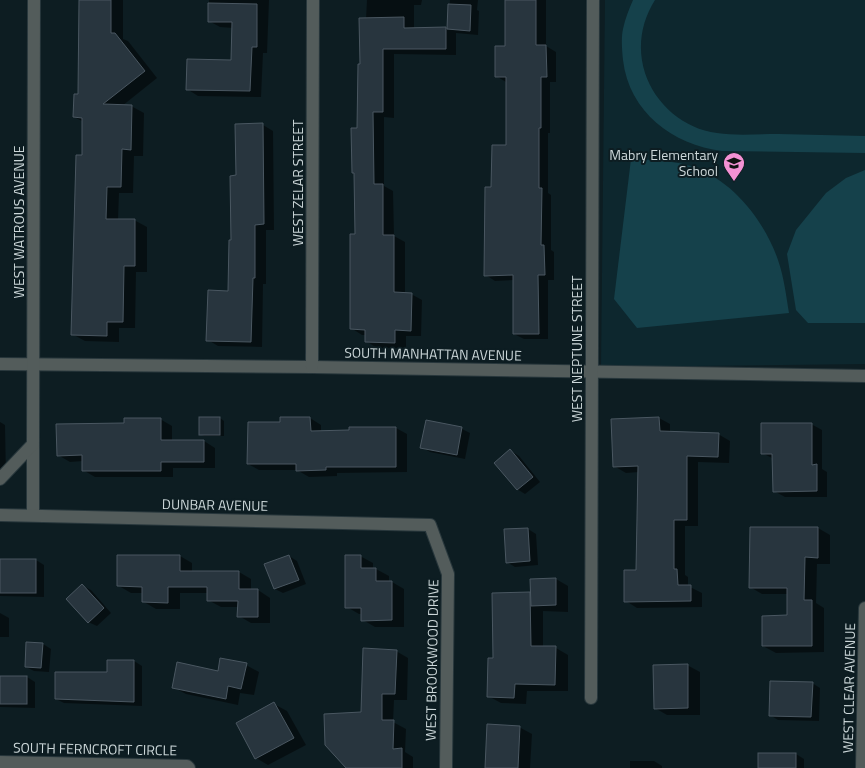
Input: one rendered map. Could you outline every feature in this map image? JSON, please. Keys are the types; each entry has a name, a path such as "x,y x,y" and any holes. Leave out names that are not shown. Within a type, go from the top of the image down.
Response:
{"street":[{"name":"WEST WATROUS AVENUE","path":"33,515 34,0"},
{"name":"WEST ZELAR STREET","path":"312,367 314,0"},
{"name":"WEST NEPTUNE STREET","path":"591,698 593,0"},
{"name":"SOUTH MANHATTAN AVENUE","path":"0,364 865,376"},
{"path":"0,479 33,444"},
{"name":"DUNBAR AVENUE","path":"0,515 430,525"},
{"name":"WEST BROOKWOOD DRIVE","path":"430,525 448,574 446,768"},
{"name":"WEST CLEAR AVENUE","path":"862,768 865,608"},
{"name":"SOUTH FERNCROFT CIRCLE","path":"0,762 187,766 189,768"}],"shaded area":[{"name":"Mabry Elementary School","path":"605,0 865,0 865,364 601,367"},
{"path":"633,0 655,0 646,17 642,35 641,54 645,73 663,105 682,120 705,131 724,134 865,136 865,153 722,151 704,148 687,142 671,133 656,123 644,110 634,95 627,79 623,60 622,36"},
{"path":"631,159 688,165 710,174 735,193 756,218 772,246 782,273 789,313 637,328 614,299"},
{"path":"865,170 865,323 808,323 796,310 787,254 796,230 826,193 846,178"}],"building":[{"path":"79,0 111,0 111,33 115,33 145,71 103,104 132,105 131,150 122,149 121,187 107,187 106,219 135,219 135,266 124,266 123,322 107,322 107,336 71,335 76,155 82,155 82,118 73,117 74,94 78,94"},
{"path":"505,0 536,0 536,45 546,45 547,77 541,77 541,128 539,128 539,188 542,188 541,245 544,245 545,275 538,275 539,334 513,334 513,275 484,276 485,187 491,187 492,145 506,145 506,77 495,77 495,46 505,46"},
{"path":"208,3 257,4 257,47 252,47 250,91 186,90 187,59 231,60 232,22 208,22"},
{"path":"448,4 471,5 470,31 447,29"},
{"path":"404,17 404,28 446,27 446,49 383,49 383,112 373,112 374,184 383,184 383,235 394,235 394,292 412,293 411,331 395,330 395,343 365,342 365,330 350,329 350,234 355,234 351,128 357,128 358,64 360,64 359,18"},
{"path":"263,123 264,224 255,225 255,278 253,278 251,342 206,341 208,290 228,291 229,240 231,240 230,176 236,175 235,124"},
{"path":"199,417 220,417 220,435 199,435"},
{"path":"280,417 310,417 311,431 349,430 349,427 396,427 396,467 326,467 326,470 296,471 296,464 247,464 248,422 280,422"},
{"path":"659,417 660,431 719,433 718,457 687,456 687,520 674,520 674,569 677,569 678,585 691,585 691,601 624,602 624,570 636,570 638,466 613,467 611,419"},
{"path":"124,418 161,418 161,440 204,440 204,462 161,462 161,471 82,471 82,455 57,456 56,424 124,423"},
{"path":"426,420 462,427 457,455 420,448"},
{"path":"761,423 812,423 812,465 817,464 817,491 773,492 772,454 761,454"},
{"path":"510,449 533,477 517,490 494,463"},
{"path":"750,527 818,527 818,558 805,557 804,600 812,600 812,646 762,646 762,616 787,615 787,588 749,588"},
{"path":"528,528 530,561 506,563 504,529"},
{"path":"117,555 180,555 180,571 239,571 239,589 258,589 258,617 237,617 238,601 207,601 207,587 168,587 168,603 142,602 142,587 117,586"},
{"path":"289,555 299,580 274,589 264,564"},
{"path":"345,555 361,555 361,568 376,568 376,581 392,581 392,620 361,621 361,608 345,608"},
{"path":"0,559 36,559 36,593 0,593"},
{"path":"556,578 556,605 531,606 530,579"},
{"path":"82,584 104,608 88,623 66,599"},
{"path":"530,592 531,646 556,646 555,685 515,684 514,698 487,697 488,658 493,658 492,593"},
{"path":"26,642 43,643 41,668 25,667"},
{"path":"363,648 397,650 395,694 382,694 382,720 394,720 393,749 402,748 402,768 346,768 325,745 324,714 361,712"},
{"path":"220,658 247,663 241,689 228,686 226,699 172,688 177,662 218,671"},
{"path":"107,660 134,660 134,702 55,699 55,672 107,672"},
{"path":"688,664 688,708 654,709 653,665"},
{"path":"0,676 27,676 27,704 0,704"},
{"path":"770,681 813,682 811,717 769,716"},
{"path":"274,702 294,738 255,759 236,723"},
{"path":"487,724 520,726 518,768 485,768"},
{"path":"758,753 796,753 796,768 758,768"}],"place":[{"name":"Mabry Elementary School","path":"734,182"}]}
